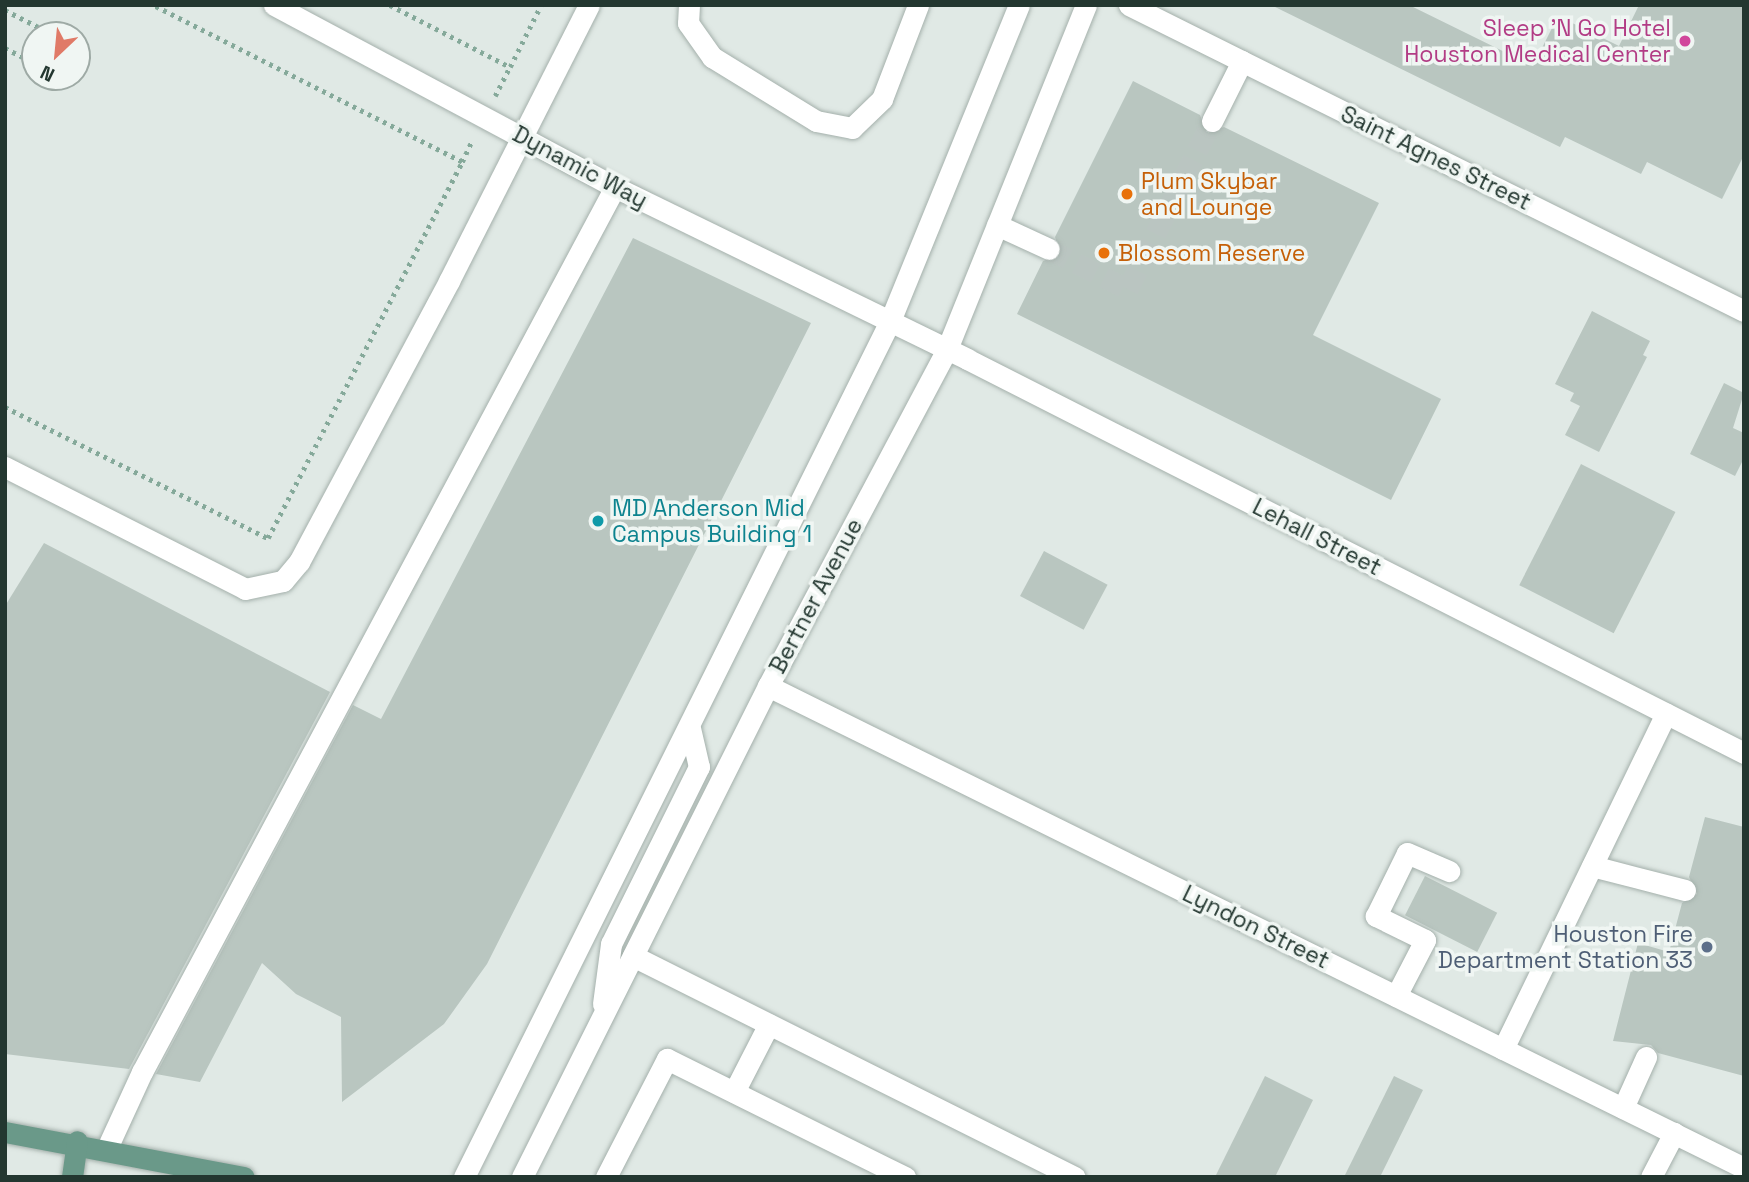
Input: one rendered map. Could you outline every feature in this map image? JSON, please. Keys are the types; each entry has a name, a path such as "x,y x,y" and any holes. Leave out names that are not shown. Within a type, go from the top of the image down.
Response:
{"main road":[{"path":"5,1132 77,1141 244,1177"},
{"path":"72,1177 77,1141"}],"street":[{"name":"Dynamic Way","path":"274,5 615,187 890,321"},
{"path":"5,467 245,589 283,581 299,562 589,5"},
{"path":"689,5 688,23 712,57 816,121 852,128 882,99 918,5"},
{"path":"464,1177 690,728 890,321 1019,5"},
{"name":"Bertner Avenue","path":"522,1177 768,686 947,349 1086,5"},
{"name":"Saint Agnes Street","path":"1129,5 1744,311"},
{"path":"1212,121 1242,61"},
{"path":"107,1147 155,1048 615,187"},
{"path":"997,225 1049,249"},
{"name":"Lehall Street","path":"890,321 1744,753"},
{"name":"Lyndon Street","path":"768,686 1744,1168"},
{"path":"1503,1049 1666,714"},
{"path":"600,1020 611,944 699,767 690,728"},
{"path":"1396,996 1425,940 1376,916 1407,853 1449,871"},
{"path":"1592,866 1685,890"},
{"path":"633,956 1075,1177"},
{"path":"734,1092 769,1024"},
{"path":"1623,1108 1646,1057"},
{"path":"606,1177 667,1059 905,1177"},
{"path":"1651,1177 1674,1133"}],"path":[{"path":"5,407 268,538 462,162 152,5"},
{"path":"390,5 510,67 541,5"},
{"path":"5,10 26,21"},
{"path":"5,48 21,56"}],"building":[{"path":"1271,5 1409,5 1533,66 1558,16 1619,46 1639,5 1744,5 1744,155 1722,199 1647,162 1641,174 1565,137 1560,147"},
{"path":"1133,81 1200,115 1207,133 1224,127 1379,203 1313,335 1441,399 1391,500 1017,314 1043,261 1061,255 1055,237"},
{"name":"MD Anderson Mid Campus Building 1","path":"633,238 811,323 487,964 444,1024 342,1102 341,1017 296,994 262,963 200,1082 156,1074 353,705 381,719"},
{"path":"1592,311 1650,341 1643,355 1647,357 1599,452 1565,435 1580,406 1570,401 1574,393 1555,384"},
{"path":"1724,383 1744,393 1733,428 1744,433 1744,458 1735,476 1690,454"},
{"path":"1581,464 1675,512 1614,633 1519,585"},
{"path":"44,543 330,692 129,1069 5,1054 5,606"},
{"path":"1044,551 1108,585 1084,630 1020,596"},
{"name":"Houston Fire Department Station 33","path":"1705,817 1744,827 1744,1076 1658,1053 1651,1045 1613,1041 1638,943 1669,952 1682,903 1697,894 1689,877"},
{"path":"1425,876 1497,913 1477,952 1405,915"},
{"path":"1265,1076 1313,1100 1275,1177 1215,1177"},
{"path":"1394,1076 1423,1090 1380,1177 1344,1177"}],"tunnel":[{"path":"1049,249 1128,289 1212,121"}],"place":[{"name":"Sleep 'N Go Hotel Houston Medical Center","path":"1685,41"},
{"name":"Plum Skybar and Lounge","path":"1127,194"},
{"name":"Blossom Reserve","path":"1104,253"},
{"name":"MD Anderson Mid Campus Building 1","path":"598,521"},
{"name":"Houston Fire Department Station 33","path":"1707,947"}]}
